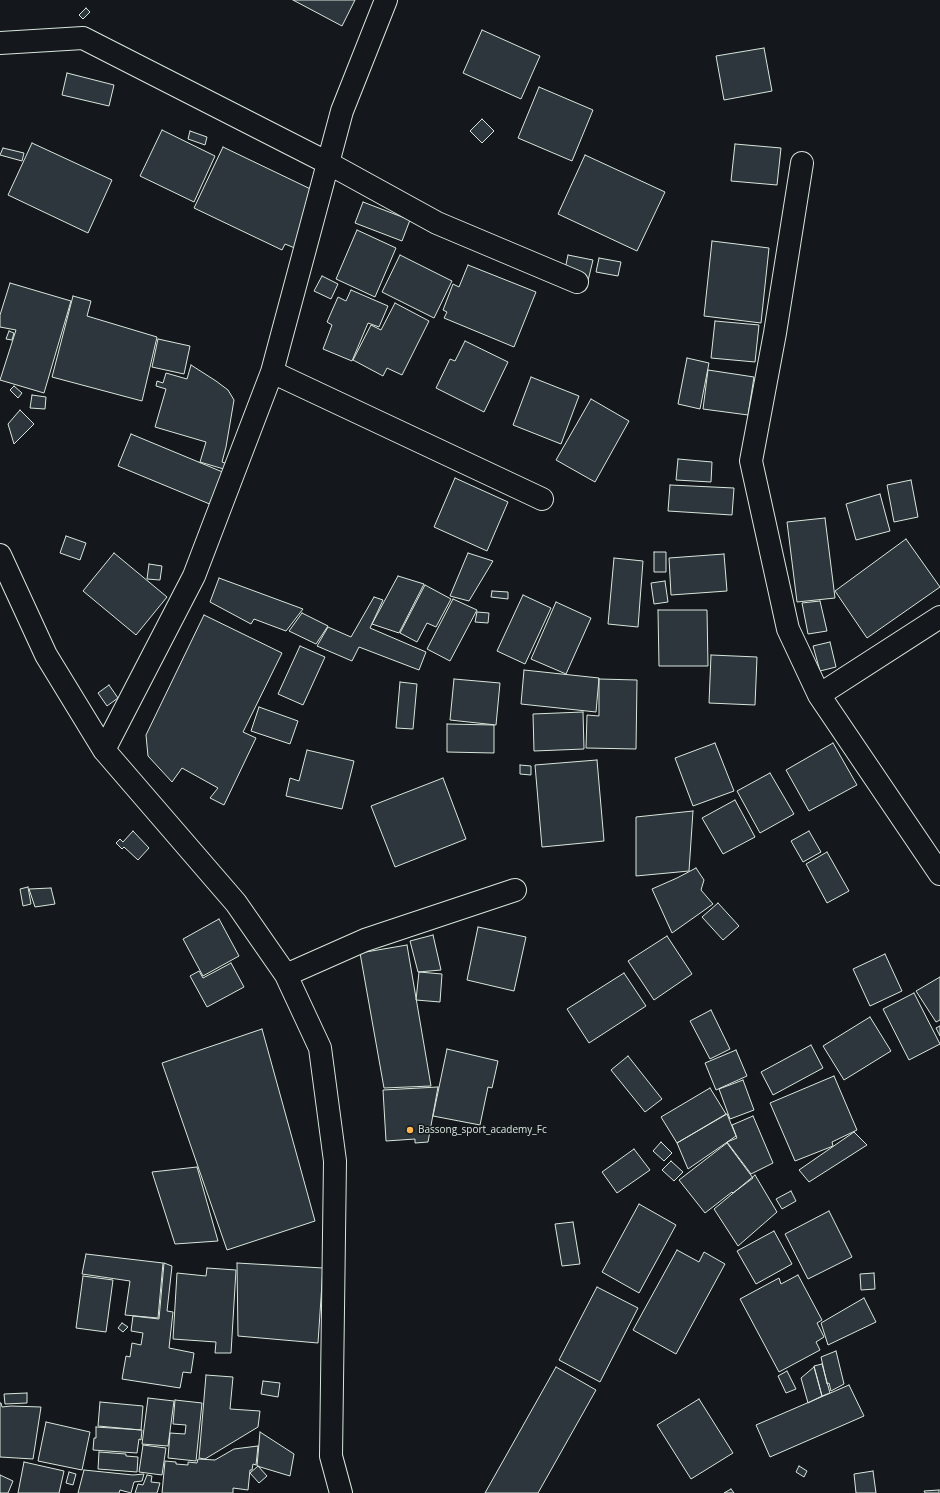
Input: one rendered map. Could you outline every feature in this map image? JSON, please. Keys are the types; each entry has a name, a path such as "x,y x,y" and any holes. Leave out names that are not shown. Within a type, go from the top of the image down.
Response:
{"street":[{"path":"104,750 194,576 272,372 342,110 386,0"},
{"path":"0,43 83,38 328,163 437,223 577,282"},
{"path":"802,163 775,333 751,461 788,629 819,695 940,874"},
{"path":"272,372 542,499"},
{"path":"0,555 46,655 104,750 236,903 286,975 320,1048 335,1162 331,1456 340,1493"},
{"path":"819,695 940,617"},
{"path":"286,975 365,940 515,890"}],"building":[{"path":"293,0 355,0 342,26"},
{"path":"86,8 90,12 83,19 79,15"},
{"path":"482,30 540,56 521,99 463,73"},
{"path":"764,48 772,91 724,100 716,56"},
{"path":"67,73 114,85 109,106 62,95"},
{"path":"539,87 593,110 572,161 518,138"},
{"path":"482,119 494,131 482,143 470,131"},
{"path":"162,130 215,156 194,202 140,176"},
{"path":"190,131 207,137 205,145 188,139"},
{"path":"32,143 112,180 88,233 8,195"},
{"path":"735,144 781,148 777,185 731,181"},
{"path":"223,147 321,194 302,251 285,244 282,250 194,208"},
{"path":"3,148 24,153 22,161 0,155"},
{"path":"585,155 665,192 637,251 558,214"},
{"path":"363,202 410,220 402,241 355,223"},
{"path":"357,230 396,248 375,297 336,279"},
{"path":"712,241 769,248 761,323 704,316"},
{"path":"400,255 452,281 434,318 382,292"},
{"path":"568,255 593,260 587,285 563,279"},
{"path":"599,258 621,262 618,276 596,272"},
{"path":"468,265 536,292 514,347 444,318 447,312 443,310 453,284 459,287"},
{"path":"322,276 338,284 331,299 314,291"},
{"path":"10,283 71,301 44,393 0,380 16,330 0,327 0,315"},
{"path":"351,290 388,306 379,327 368,323 352,361 323,349 332,325 327,322 338,297 346,301"},
{"path":"73,296 91,301 87,316 157,337 142,401 52,377"},
{"path":"395,303 429,321 402,375 387,368 383,376 353,360 371,325 381,330"},
{"path":"715,321 759,325 755,362 711,358"},
{"path":"9,331 14,333 12,340 6,339"},
{"path":"158,339 190,346 184,374 152,367"},
{"path":"465,341 508,362 484,412 436,388 450,359 455,361"},
{"path":"687,358 709,363 700,409 678,404"},
{"path":"191,365 228,390 234,400 222,462 228,464 227,470 200,462 206,442 155,427 166,389 156,386 157,381 163,383 166,373 187,379"},
{"path":"708,370 754,377 748,415 703,409"},
{"path":"531,377 579,396 561,444 513,425"},
{"path":"14,386 22,393 18,398 10,390"},
{"path":"32,395 46,397 45,409 30,408"},
{"path":"591,399 629,421 595,482 556,460"},
{"path":"20,410 34,424 14,444 8,424"},
{"path":"131,434 225,473 212,505 118,466"},
{"path":"678,459 712,462 711,482 676,480"},
{"path":"455,478 508,502 487,551 434,527"},
{"path":"911,480 918,517 894,522 887,485"},
{"path":"670,485 734,488 732,515 668,511"},
{"path":"880,494 890,531 856,540 846,504"},
{"path":"825,518 835,598 797,602 787,522"},
{"path":"66,536 86,543 80,560 60,553"},
{"path":"906,539 940,587 867,638 835,591"},
{"path":"654,552 666,552 666,572 654,572"},
{"path":"114,553 167,597 136,635 83,591"},
{"path":"468,553 493,561 469,601 450,596"},
{"path":"724,554 727,591 671,595 669,558"},
{"path":"614,558 643,561 638,627 608,624"},
{"path":"149,564 162,566 160,580 147,579"},
{"path":"398,576 424,584 399,633 372,624"},
{"path":"219,578 303,609 286,631 254,619 251,624 210,602"},
{"path":"665,581 668,602 654,604 651,583"},
{"path":"425,585 451,599 436,627 427,623 417,642 400,633"},
{"path":"492,591 508,592 508,599 491,597"},
{"path":"523,595 551,608 525,664 497,651"},
{"path":"374,597 383,600 370,628 426,652 419,670 359,647 352,661 317,646 328,627 351,637"},
{"path":"453,599 477,610 450,661 427,649"},
{"path":"820,601 827,631 808,634 802,603"},
{"path":"556,602 591,618 566,674 531,659"},
{"path":"658,610 707,610 708,666 659,666"},
{"path":"477,612 489,613 488,623 475,622"},
{"path":"302,613 328,626 316,644 289,631"},
{"path":"204,615 282,653 243,732 256,738 224,805 210,798 218,788 182,768 172,782 148,756 146,735"},
{"path":"830,642 836,667 820,671 813,646"},
{"path":"300,646 325,657 303,705 278,694"},
{"path":"711,655 757,657 755,705 709,703"},
{"path":"524,670 599,678 596,712 521,704"},
{"path":"454,679 500,683 496,725 450,720"},
{"path":"599,679 637,680 636,749 586,748 587,715 599,716"},
{"path":"400,682 417,684 413,729 396,728"},
{"path":"109,685 118,698 107,706 98,693"},
{"path":"259,707 298,721 290,744 251,731"},
{"path":"583,712 584,749 534,751 533,714"},
{"path":"447,724 494,725 494,753 447,752"},
{"path":"715,743 734,791 693,806 675,758"},
{"path":"833,743 857,785 809,811 786,770"},
{"path":"307,750 354,761 342,809 286,796 290,778 299,781"},
{"path":"597,760 604,841 542,847 535,765"},
{"path":"520,765 531,766 531,775 520,774"},
{"path":"770,773 794,814 760,833 737,791"},
{"path":"443,778 466,839 395,867 371,806"},
{"path":"735,800 755,837 723,854 702,818"},
{"path":"693,811 689,871 636,876 636,817"},
{"path":"133,831 149,848 138,860 124,847 122,849 116,843 120,839 123,842"},
{"path":"809,831 821,852 803,862 791,841"},
{"path":"827,852 849,891 827,903 806,864"},
{"path":"696,868 704,880 701,890 713,904 672,933 652,889"},
{"path":"28,887 31,904 23,906 20,889"},
{"path":"51,888 55,904 35,907 29,889"},
{"path":"718,903 739,926 723,940 702,917"},
{"path":"219,919 239,956 203,976 183,939"},
{"path":"478,927 526,937 514,991 467,980"},
{"path":"433,935 441,970 418,972 410,941"},
{"path":"667,936 692,974 654,1000 628,961"},
{"path":"407,945 431,1086 384,1088 360,953"},
{"path":"885,954 902,991 870,1006 853,969"},
{"path":"231,963 244,987 207,1007 190,976 199,971 203,978"},
{"path":"419,972 442,974 440,1002 416,1000"},
{"path":"624,973 646,1006 589,1043 567,1009"},
{"path":"940,977 940,1020 936,1022 916,991"},
{"path":"914,993 940,1044 909,1060 883,1009"},
{"path":"711,1010 730,1049 710,1059 690,1021"},
{"path":"870,1017 891,1051 844,1080 823,1046"},
{"path":"940,1026 940,1036 936,1028"},
{"path":"262,1029 315,1221 227,1250 162,1063"},
{"path":"811,1045 823,1068 773,1095 761,1072"},
{"path":"447,1049 498,1061 492,1088 488,1087 480,1125 433,1116"},
{"path":"736,1050 747,1076 716,1090 705,1063"},
{"path":"628,1056 662,1099 645,1112 611,1070"},
{"path":"834,1076 857,1130 832,1142 833,1146 795,1161 770,1103"},
{"path":"743,1080 754,1110 730,1119 719,1089"},
{"path":"438,1087 428,1142 415,1143 415,1139 386,1141 383,1090"},
{"path":"710,1088 726,1114 677,1143 661,1117"},
{"path":"727,1114 736,1136 688,1169 677,1143"},
{"path":"753,1116 773,1163 751,1174 727,1142 737,1138 732,1125"},
{"path":"854,1132 867,1145 809,1182 799,1170"},
{"path":"661,1142 672,1153 664,1161 653,1151"},
{"path":"727,1143 753,1178 705,1213 679,1180"},
{"path":"634,1149 650,1170 617,1193 602,1172"},
{"path":"671,1161 683,1172 674,1181 662,1170"},
{"path":"197,1167 218,1241 175,1244 152,1172"},
{"path":"755,1175 777,1212 738,1246 714,1209"},
{"path":"791,1191 796,1201 782,1209 776,1199"},
{"path":"639,1204 676,1225 639,1293 602,1272"},
{"path":"829,1211 852,1257 808,1279 785,1234"},
{"path":"573,1222 580,1264 562,1266 555,1224"},
{"path":"774,1231 792,1264 756,1284 737,1251"},
{"path":"677,1250 699,1262 704,1252 725,1264 676,1354 633,1330"},
{"path":"86,1254 163,1263 158,1318 125,1315 130,1281 82,1274"},
{"path":"164,1263 172,1266 167,1311 173,1312 169,1348 194,1353 191,1373 183,1372 180,1388 122,1379 126,1356 130,1357 132,1343 141,1345 143,1333 131,1331 133,1316 159,1319"},
{"path":"237,1263 323,1268 318,1343 238,1336"},
{"path":"207,1268 236,1270 231,1353 215,1353 216,1342 173,1339 177,1273 206,1276"},
{"path":"874,1273 875,1289 861,1290 860,1274"},
{"path":"798,1275 822,1320 817,1323 824,1337 816,1342 820,1350 779,1372 740,1299 779,1278 781,1284"},
{"path":"83,1276 113,1280 106,1332 76,1328"},
{"path":"597,1287 638,1308 600,1382 559,1360"},
{"path":"864,1298 876,1322 828,1345 821,1323"},
{"path":"122,1323 128,1327 123,1332 118,1328"},
{"path":"836,1351 844,1384 831,1391 829,1383 827,1384 821,1357"},
{"path":"822,1364 830,1393 822,1396 814,1366"},
{"path":"556,1367 596,1390 538,1493 485,1493"},
{"path":"814,1367 822,1396 808,1403 801,1378"},
{"path":"787,1371 796,1389 786,1393 778,1376"},
{"path":"206,1375 233,1377 230,1409 260,1411 258,1427 205,1459 199,1458"},
{"path":"263,1381 280,1383 278,1397 261,1394"},
{"path":"849,1385 864,1416 770,1457 756,1425"},
{"path":"27,1393 27,1403 5,1404 4,1394"},
{"path":"148,1398 174,1401 168,1446 142,1444"},
{"path":"699,1399 733,1453 691,1479 657,1425"},
{"path":"175,1400 202,1403 196,1461 168,1458 170,1433 185,1434 186,1425 173,1424"},
{"path":"100,1402 143,1406 141,1430 98,1426"},
{"path":"0,1403 2,1407 41,1407 33,1459 0,1457"},
{"path":"46,1422 90,1432 82,1470 38,1461"},
{"path":"96,1427 142,1430 137,1453 93,1450 94,1438 96,1438"},
{"path":"260,1432 294,1454 290,1476 257,1466"},
{"path":"143,1445 166,1448 162,1475 139,1472"},
{"path":"258,1446 256,1465 253,1464 252,1470 250,1470 248,1490 233,1488 233,1493 162,1493 165,1461 188,1465 188,1462 197,1463 198,1459 215,1460 234,1449"},
{"path":"99,1452 126,1454 126,1456 138,1457 137,1472 98,1469"},
{"path":"24,1462 64,1471 59,1493 18,1493"},
{"path":"258,1466 267,1476 259,1483 250,1473"},
{"path":"799,1466 807,1471 804,1477 796,1472"},
{"path":"84,1470 133,1475 144,1474 142,1481 134,1482 131,1493 120,1490 119,1493 78,1493"},
{"path":"873,1471 876,1493 856,1493 854,1474"},
{"path":"69,1472 76,1474 73,1485 66,1483"},
{"path":"0,1475 13,1481 8,1493 0,1493"},
{"path":"147,1475 152,1476 151,1482 160,1483 157,1493 135,1493 138,1484 143,1485"},
{"path":"731,1489 734,1493 724,1493"},
{"path":"939,1490 939,1493 925,1493 924,1491"}],"place":[{"name":"Bassong_sport_academy_Fc","path":"410,1130"}]}
